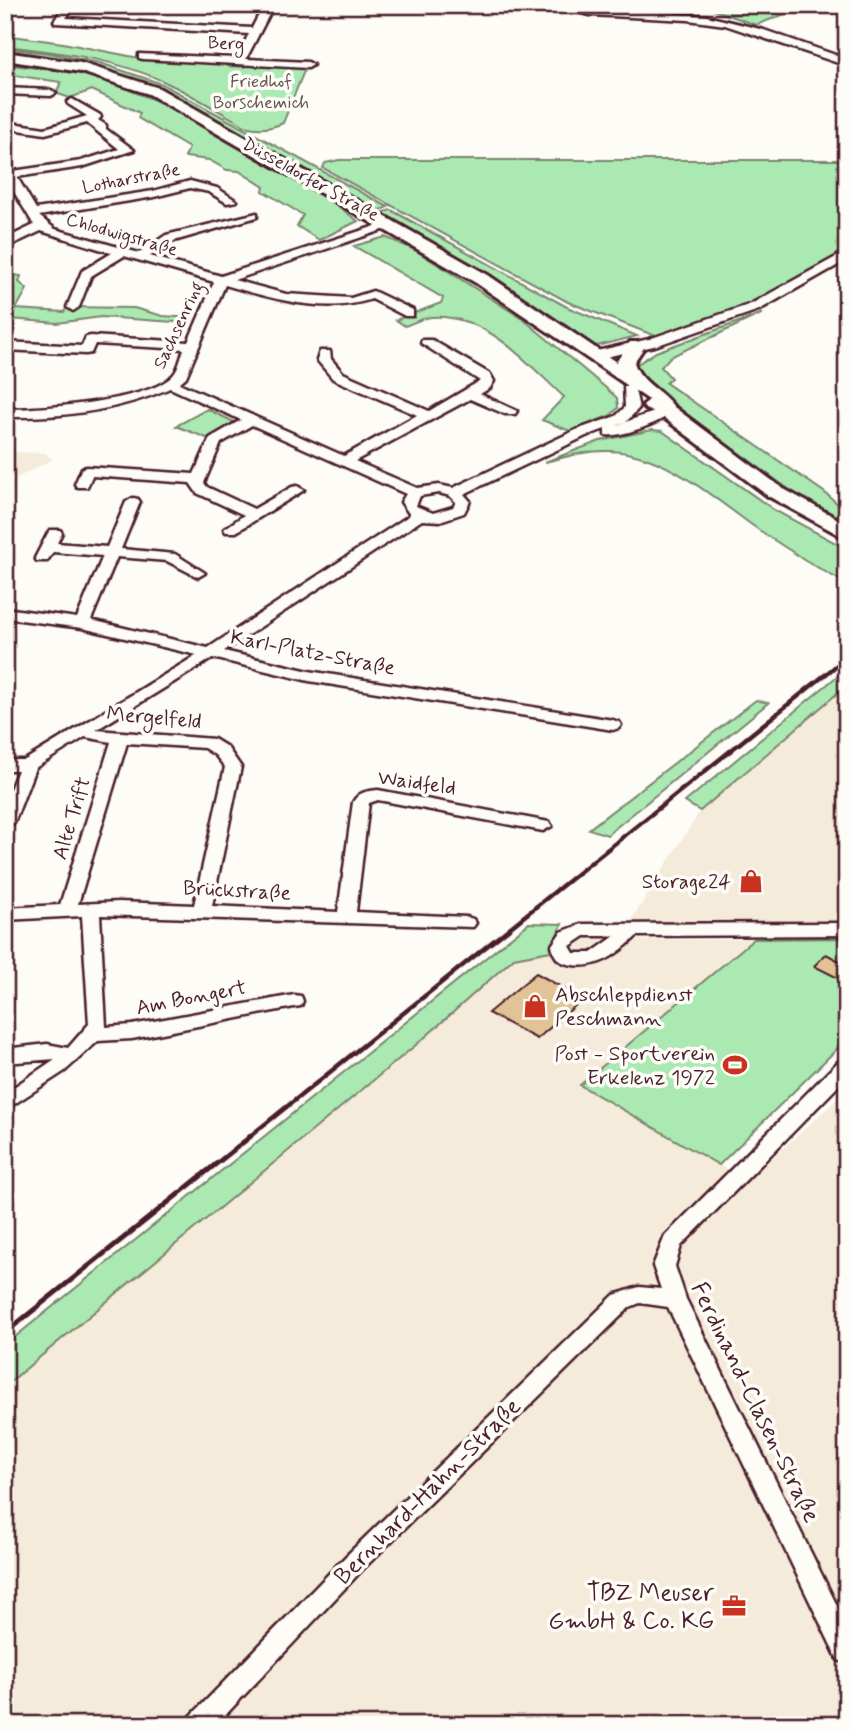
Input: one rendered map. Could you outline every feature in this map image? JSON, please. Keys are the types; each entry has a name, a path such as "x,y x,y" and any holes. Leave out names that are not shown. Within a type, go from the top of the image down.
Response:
{"main road":[{"name":"Düsseldorfer Straße","path":"5,56 80,66 154,91 392,225 515,300 593,356 600,367 629,383 648,403 667,411 775,492 847,533"},
{"path":"629,383 625,362 636,346"}],"street":[{"path":"70,5 59,22 256,31"},
{"path":"240,61 269,5"},
{"path":"551,5 592,13 627,9 727,23 847,63"},
{"name":"Berg","path":"143,56 308,65"},
{"path":"5,92 51,93"},
{"path":"5,125 45,131 96,117 72,102"},
{"path":"7,171 82,164 128,150 89,119"},
{"path":"5,137 19,129"},
{"name":"Chlodwigstraße","path":"7,171 33,214 42,226 51,232 285,298 352,302 373,295 409,313"},
{"name":"Lotharstraße","path":"33,214 154,194 190,184 213,190 231,201"},
{"path":"5,191 19,189"},
{"path":"141,257 170,238 253,215"},
{"name":"Sachsenring","path":"392,225 221,280 179,377 171,384 415,493"},
{"path":"5,244 42,226"},
{"path":"73,307 86,274 122,252"},
{"path":"593,356 636,346 755,307 847,254"},
{"path":"5,346 86,350 91,340 192,346"},
{"path":"344,462 485,385 485,377 427,343"},
{"path":"325,354 324,360 338,376 430,416"},
{"path":"621,419 632,408 629,383"},
{"path":"5,413 63,412 156,391 171,384"},
{"path":"469,394 510,411"},
{"path":"455,493 463,501 456,513 436,517 421,515 409,507 408,502 415,493 430,489 455,493 581,433 621,419 667,411"},
{"path":"552,448 638,424 667,411"},
{"path":"252,420 215,441 197,483 202,490 254,514"},
{"path":"82,484 87,471 199,479"},
{"path":"231,529 297,490"},
{"path":"82,622 133,502"},
{"path":"5,765 28,765 211,653 421,515"},
{"path":"55,533 45,553 111,553 170,557 198,573"},
{"name":"Karl-Platz-Straße","path":"5,613 82,622 309,676 614,725"},
{"name":"Mergelfeld","path":"83,731 96,736 208,743 221,751 233,767 232,783 202,910"},
{"name":"Alte Trift","path":"66,911 120,738"},
{"path":"5,823 28,765"},
{"name":"Waidfeld","path":"346,918 361,802 367,796 379,795 543,826"},
{"path":"5,1102 70,1057 97,1034 91,910"},
{"name":"Brückstraße","path":"5,914 91,910 202,910 467,923"},
{"path":"631,931 847,929"},
{"name":"Am Bongert","path":"97,1034 132,1032 294,1001"},
{"path":"5,1056 41,1051 62,1052 70,1057"},
{"name":"Ferdinand-Clasen-Straße","path":"846,1068 672,1242 664,1266 675,1299 847,1652"},
{"name":"Bernhard-Hahn-Straße","path":"199,1725 354,1563 622,1301 639,1295 675,1299"}],"shaded area":[{"path":"5,452 45,453 53,459 17,478 10,515 5,525"},
{"name":"Storage24","path":"847,685 847,921 630,922 700,811"},
{"path":"558,937 643,940 754,939 580,1085 747,1181 847,1090 847,1725 5,1725 5,1386 423,1039 514,958 550,951"}],"green space":[{"path":"700,5 809,5 756,25"},
{"name":"Friedhof Borschemich","path":"5,35 134,57 229,62 228,66 245,67 246,63 306,66 283,123 269,128 255,128 245,126 150,75 88,58 5,46"},
{"path":"5,48 100,63 162,84 388,207 379,211 153,86 91,66 5,53"},
{"path":"5,64 91,75 160,102 323,195 358,221 319,240 297,226 303,215 263,191 264,187 239,171 227,170 209,160 185,157 189,148 138,118 140,113 92,90 70,98 52,92 57,91 61,82 5,74"},
{"path":"339,160 847,160 847,250 769,298 661,336 653,335 568,302 323,168 325,163"},
{"path":"391,210 567,307 637,336 597,346 588,343 508,287 381,213"},
{"path":"385,237 415,250 523,319 617,398 618,408 611,415 570,431 542,420 564,397 504,343 470,323 451,318 431,317 405,326 396,320 441,303 443,298 354,246"},
{"path":"14,275 21,276 19,282 27,289 16,309 64,312 67,307 134,308 163,316 191,318 189,323 101,317 57,323 11,319 5,321 5,279"},
{"path":"763,313 670,357 661,367 671,378 666,383 824,492 847,512 847,525 805,501 707,430 636,374 628,364 639,363 656,352"},
{"path":"207,409 234,422 235,426 209,439 176,426"},
{"path":"652,430 662,431 774,510 847,549 847,584 770,537 689,480 651,460 630,454 601,451 545,462 600,441"},
{"path":"847,668 847,685 700,811 685,802"},
{"path":"756,700 768,703 607,835 589,829"},
{"path":"529,923 562,924 550,951 514,958 423,1039 5,1386 5,1345"},
{"name":"Post - Sportverein Erkelenz 1972","path":"847,938 847,1039 719,1165 580,1085 754,939"}],"building":[{"path":"826,954 847,965 847,975 842,980 814,966"},
{"name":"Abschleppdienst Peschmann","path":"536,973 583,999 537,1039 488,1013"}],"railway":[{"path":"834,667 847,657"},
{"path":"249,1137 836,666"},
{"path":"5,1333 251,1136"}],"place":[{"name":"Storage24","path":"751,881"},
{"name":"Abschleppdienst Peschmann","path":"535,1006"},
{"name":"Post - Sportverein Erkelenz 1972","path":"735,1065"},
{"name":"TBZ Meuser GmbH & Co. KG","path":"734,1606"}]}
